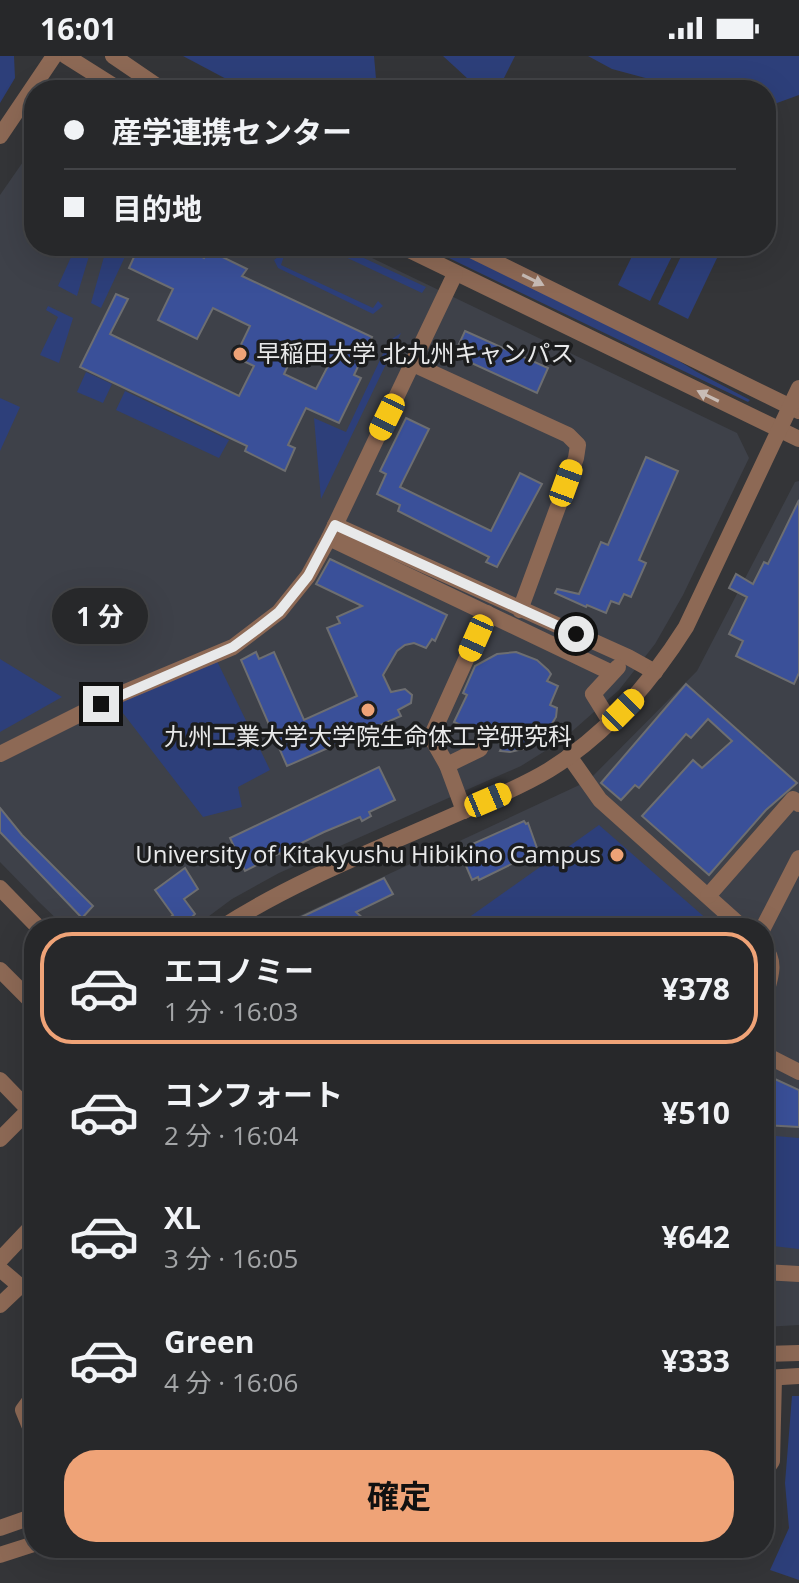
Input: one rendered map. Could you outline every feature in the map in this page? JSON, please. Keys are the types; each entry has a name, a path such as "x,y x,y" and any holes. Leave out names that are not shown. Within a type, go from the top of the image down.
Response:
{"street":[{"path":"38,80 54,56"},
{"path":"66,56 104,80"},
{"path":"113,56 148,80"},
{"path":"0,136 24,100"},
{"path":"420,256 799,439"},
{"path":"483,256 794,409"},
{"path":"0,754 116,696 233,647 279,612 308,576 332,532 455,274"},
{"path":"413,364 568,435 578,445 576,458 520,610"},
{"path":"236,918 292,888 513,790 569,756 611,723 636,698 686,627 779,429 794,409 799,388"},
{"path":"332,532 520,610 655,672"},
{"path":"332,532 487,613 612,673"},
{"path":"464,811 447,765 431,737 487,613"},
{"path":"611,723 593,694 628,657"},
{"path":"447,765 480,749 483,740"},
{"path":"569,756 600,800 732,918"},
{"path":"708,896 793,799 799,804"},
{"path":"768,918 799,858"},
{"path":"0,888 29,918"},
{"path":"0,970 24,994"},
{"path":"774,1059 799,1072"},
{"path":"0,1080 24,1101"},
{"path":"0,1139 24,1116"},
{"path":"0,1260 24,1235"},
{"path":"0,1269 20,1286 0,1305"},
{"path":"774,1273 799,1274"},
{"path":"774,1354 799,1353"},
{"path":"774,1378 799,1376"},
{"path":"0,1528 24,1520"},
{"path":"0,1555 24,1547"}],"shaded area":[{"path":"0,56 14,56 15,78 0,103"},
{"path":"183,56 374,56 376,80 228,80"},
{"path":"443,56 515,56 503,80 469,80"},
{"path":"588,56 799,56 799,95 776,103 776,80 653,80 612,69"},
{"path":"24,160 24,256 368,256 737,433 749,458 683,595 655,644 619,690 561,741 521,766 279,873 232,899 206,918 56,918 0,862 0,195"},
{"path":"72,256 89,256 77,296 58,286"},
{"path":"104,256 125,256 101,308 91,303"},
{"path":"284,256 281,265 373,308 378,301 383,306 373,314 278,268 274,260"},
{"path":"343,256 359,256 426,287 422,293"},
{"path":"445,256 468,256 646,341 750,400 748,402"},
{"path":"632,256 672,256 650,301 618,285"},
{"path":"681,256 717,258 688,319 658,304"},
{"path":"48,306 73,318 59,363 40,355 58,317 46,310"},
{"path":"401,333 321,499 314,418 346,432 389,341"},
{"path":"86,372 112,384 103,403 77,392"},
{"path":"125,391 229,440 219,458 116,410"},
{"path":"0,398 20,407 0,451"},
{"name":"University of Kitakyushu Hibikino Campus","path":"799,481 799,1325 774,1326 774,918 294,918 588,781 697,671 795,482"},
{"path":"0,659 62,697 0,732"},
{"path":"217,661 270,770 238,787 242,807 203,817 116,704"},
{"path":"599,825 706,918 468,918"},
{"path":"774,1136 799,1138 799,1249 774,1246"},
{"path":"792,1396 799,1396 799,1580 770,1570 789,1528 785,1483"}],"building":[{"path":"134,256 220,256 247,269 242,276 372,337 354,375 361,378 339,423 306,408 288,445 295,448 285,471 245,451 247,446 80,367 116,294 128,299 110,334 239,396 254,366 235,357 250,326 213,308 197,339 158,320 173,289 129,268","holes":["296,348 329,364 316,389 284,374"]},
{"path":"465,331 548,368 537,393 454,355"},
{"path":"406,418 429,429 400,487 491,531 520,473 542,484 497,567 486,562 489,557 398,511 400,505 377,494 386,474 380,471"},
{"path":"646,457 678,471 639,560 646,563 631,597 624,594 619,604 611,601 606,613 555,593 557,589 579,594 601,542 608,545"},
{"path":"799,500 799,673 794,684 736,656 743,641 729,634 747,597 729,588 736,574 753,584 764,562 768,564"},
{"path":"330,559 447,615 435,641 432,639 426,648 414,643 405,645 397,651 383,675 391,692 405,689 412,695 411,703 398,710 401,716 287,766 241,660 256,652 259,659 274,652 304,720 357,696 327,628 340,623 337,617 362,606 316,584"},
{"path":"516,652 537,660 551,674 547,681 558,686 550,705 557,708 556,717 545,735 527,748 500,751 503,745 494,740 487,730 476,732 454,722 467,695 463,693 475,666 497,654"},
{"path":"686,684 797,783 766,810 709,875 642,816 693,760 702,768 732,741 708,719 691,738 686,734 639,788 635,785 621,800 601,783"},
{"path":"379,767 395,800 369,812 371,816 362,821 360,817 324,832 291,848 292,852 282,857 280,853 245,871 230,838"},
{"path":"0,808 22,835 93,906 82,918 0,832"},
{"path":"524,821 528,823 538,851 479,880 478,877 472,880 460,852"},
{"path":"185,868 198,889 184,899 195,914 191,918 170,918 173,915 155,890"},
{"path":"384,878 393,894 356,912 363,918 299,918"},
{"path":"774,1079 799,1090 799,1127 774,1126"}],"place":[{"name":"早稲田大学 北九州キャンパス","path":"240,354"},
{"name":"九州工業大学大学院生命体工学研究科","path":"368,710"},
{"name":"University of Kitakyushu Hibikino Campus","path":"617,855"}],"route":[{"path":"101,704 233,647 256,630 279,612 308,576 335,525 576,634"}]}
